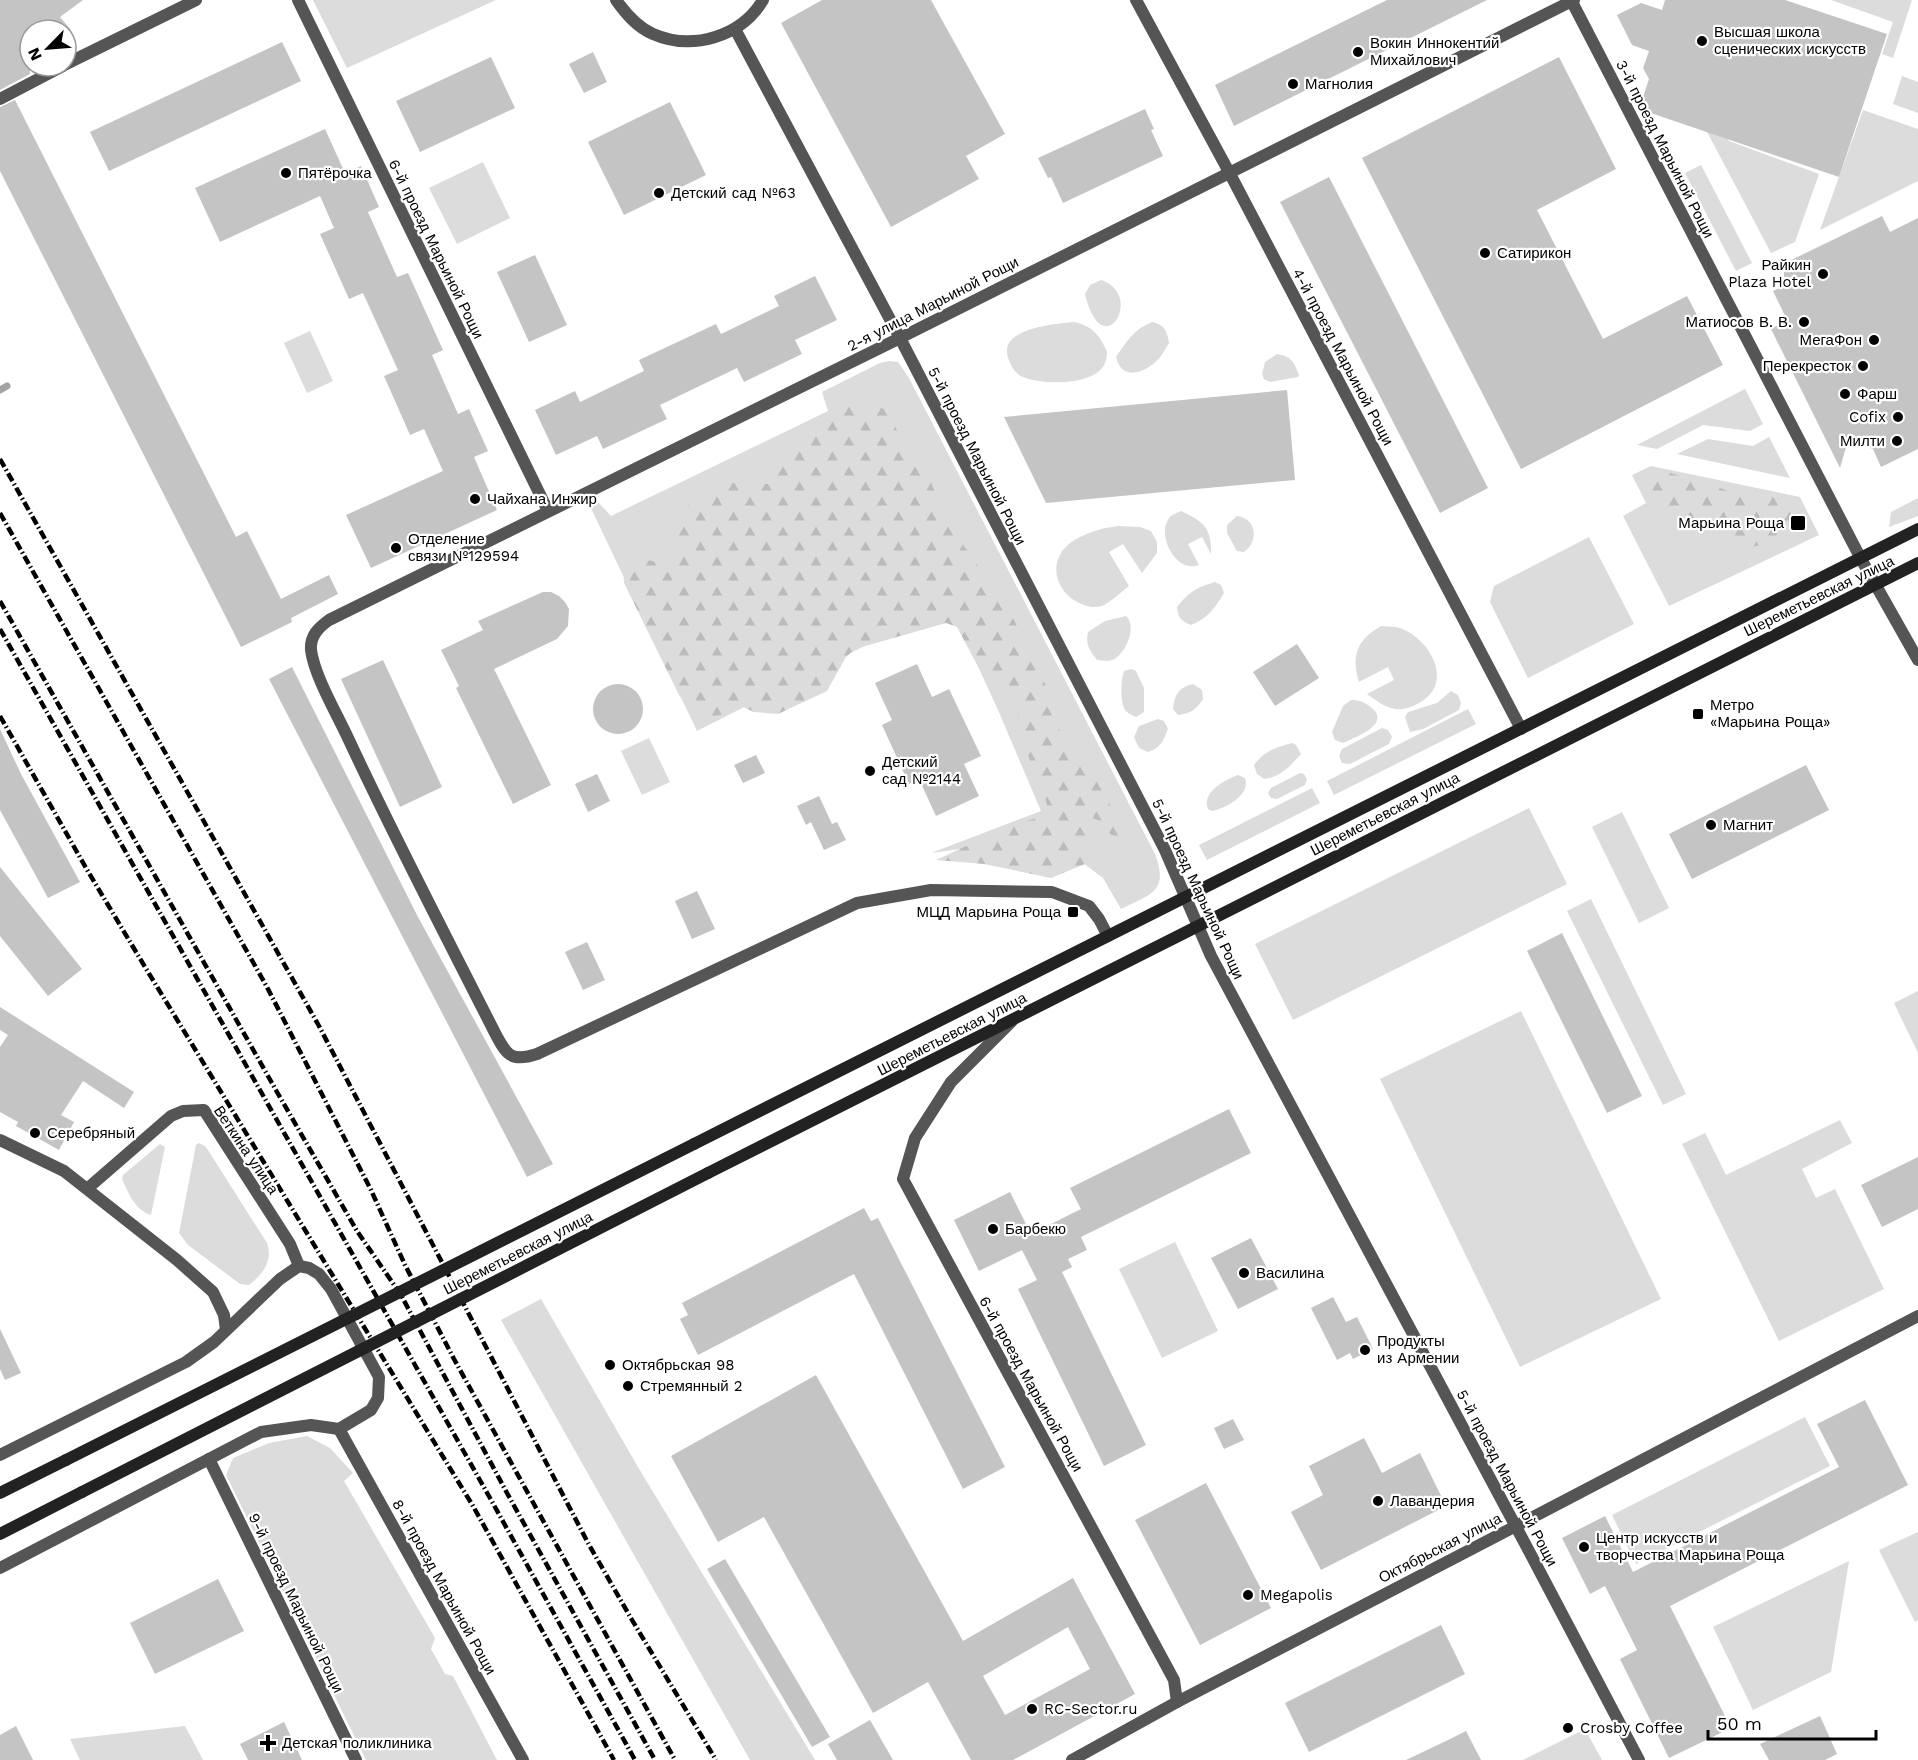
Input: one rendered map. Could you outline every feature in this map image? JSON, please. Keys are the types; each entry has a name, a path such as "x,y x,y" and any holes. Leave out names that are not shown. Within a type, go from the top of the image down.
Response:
{"main road":[{"name":"Шереметьевская улица","path":"0,1493 1918,529"},
{"name":"Шереметьевская улица","path":"0,1534 708,1173 1918,563"}],"street":[{"path":"78,58 196,0"},
{"name":"6-й проезд Марьиной Рощи","path":"298,0 548,511"},
{"path":"616,0 629,18 652,34 680,41 708,40 735,29 763,0"},
{"name":"4-й проезд Марьиной Рощи","path":"1136,0 1229,172 1521,729"},
{"name":"2-я улица Марьиной Рощи","path":"1108,936 1089,906 1052,892 931,890 857,903 537,1054 516,1058 501,1046 359,762 316,668 311,651 311,639 329,620 900,338 1572,0"},
{"name":"3-й проезд Марьиной Рощи","path":"1572,0 1861,559 1918,660"},
{"name":"5-й проезд Марьиной Рощи","path":"735,29 900,338 1165,850 1211,956 1639,1760"},
{"path":"0,99 40,78"},
{"name":"6-й проезд Марьиной Рощи","path":"1013,1020 951,1082 915,1138 903,1179 1174,1680 1177,1702"},
{"name":"Веткина улица","path":"88,1188 171,1116 183,1111 204,1110 290,1244 299,1266"},
{"path":"0,1140 64,1171 88,1188 213,1292 224,1315 226,1330"},
{"path":"0,1455 186,1362 203,1351 280,1279 299,1266 320,1274 331,1289 379,1377 378,1398 371,1410 339,1430 311,1425 261,1432 0,1568"},
{"name":"Октябрьская улица","path":"1072,1760 1177,1702 1918,1316"},
{"name":"8-й проезд Марьиной Рощи","path":"339,1430 523,1760"},
{"name":"9-й проезд Марьиной Рощи","path":"209,1459 356,1760"}],"green space":[{"path":"313,0 496,0 347,68"},
{"path":"1831,0 1912,0 1893,58 1882,54 1893,22"},
{"path":"1902,76 1918,82 1918,113 1893,104"},
{"path":"1699,85 1729,141 1819,174 1795,242 1771,253 1686,92"},
{"path":"1863,110 1918,129 1918,181 1820,230"},
{"path":"483,162 510,218 457,244 429,188"},
{"path":"1701,165 1752,263 1736,271 1685,173"},
{"path":"1101,280 1114,288 1120,299 1120,310 1116,320 1109,326 1101,325 1092,315 1085,294 1090,285"},
{"path":"1074,322 1091,329 1107,352 1104,365 1098,372 1079,380 1054,382 1031,380 1020,376 1012,367 1007,349 1011,341 1019,334 1042,326"},
{"path":"1152,322 1165,329 1169,343 1161,356 1144,370 1130,373 1124,370 1116,357 1135,332"},
{"path":"310,331 333,381 307,393 284,343"},
{"path":"1277,354 1286,356 1294,363 1298,377 1270,382 1264,379 1262,374 1265,362"},
{"path":"898,362 909,378 1155,854 1160,877 1158,884 1149,895 1121,909 1103,878 1071,854 1011,842 931,853 1041,811 949,603 697,731 589,504 597,501 611,516 828,411 822,392 880,363"},
{"path":"1745,389 1763,424 1750,431 1703,425 1657,449 1637,445"},
{"path":"867,402 891,412 901,444 921,459 949,525 1007,606 1044,681 1063,740 1102,785 1120,828 1118,839 1109,833 1104,822 1092,818 1092,854 1085,864 1051,878 984,864 936,860 1007,827 1043,816 1047,805 1029,758 1014,697 1003,676 981,672 957,627 946,623 855,649 846,657 827,691 778,714 754,712 743,707 709,719 695,717 679,695 624,583 623,559 626,553 652,561 664,560 678,554 671,525 674,512 733,483 769,484 771,472 784,450 826,425 844,408"},
{"path":"1769,437 1790,478 1677,454 1708,439 1753,446"},
{"path":"1651,466 1800,497 1819,535 1669,606 1623,516 1646,503 1632,475"},
{"path":"1664,471 1736,493 1782,498 1797,506 1801,522 1780,531 1768,543 1744,549 1717,523 1688,528 1671,525 1643,479"},
{"path":"1918,498 1918,516 1889,527 1891,512"},
{"path":"1181,511 1200,522 1210,538 1211,554 1202,537 1188,544 1199,565 1183,564 1168,546 1166,524 1170,517"},
{"path":"1237,516 1249,521 1254,531 1252,543 1244,552 1237,551 1227,533 1227,525"},
{"path":"1118,526 1140,527 1151,531 1157,542 1157,553 1142,573 1123,544 1109,552 1129,586 1102,606 1088,606 1075,601 1061,587 1057,578 1056,569 1062,551 1081,536"},
{"path":"1589,537 1634,624 1528,678 1490,602 1494,586"},
{"path":"1215,582 1221,585 1224,593 1214,608 1207,616 1191,625 1182,620 1177,607 1181,602 1194,591"},
{"path":"1126,616 1131,632 1124,649 1112,660 1097,660 1089,647 1088,632 1105,621"},
{"path":"1381,626 1398,627 1411,634 1421,642 1435,662 1436,685 1430,695 1411,707 1392,708 1367,694 1394,680 1388,667 1359,682 1356,664 1358,649 1366,637"},
{"path":"1131,669 1136,671 1144,688 1144,712 1136,717 1125,710 1122,700 1124,671"},
{"path":"1193,684 1202,690 1203,699 1193,710 1178,715 1173,709 1176,696 1184,687"},
{"path":"1451,691 1458,695 1461,703 1459,710 1423,729 1410,732 1405,717 1408,712 1437,703"},
{"path":"1351,700 1362,702 1373,709 1377,720 1368,730 1343,743 1335,740 1332,732 1343,706"},
{"path":"1468,709 1476,724 1334,795 1327,781"},
{"path":"1158,719 1164,721 1168,729 1161,744 1148,752 1139,748 1134,737 1139,726"},
{"path":"1382,728 1388,730 1392,737 1389,744 1350,764 1342,763 1339,756 1342,749"},
{"path":"649,738 670,782 642,795 621,751"},
{"path":"1292,743 1296,745 1301,754 1289,767 1270,778 1264,779 1257,774 1254,765 1262,756 1275,748"},
{"path":"1300,773 1304,774 1307,779 1305,785 1277,799 1271,798 1268,793 1271,788"},
{"path":"1238,775 1245,778 1246,784 1241,795 1224,807 1212,811 1208,809 1208,797 1211,792 1221,783"},
{"path":"1312,788 1320,803 1207,860 1199,845"},
{"path":"1529,808 1567,884 1293,1020 1255,944"},
{"path":"1622,812 1669,908 1639,923 1592,827"},
{"path":"1591,899 1686,1094 1663,1105 1567,911"},
{"path":"1918,991 1918,1053 1894,1003"},
{"path":"1521,1011 1661,1299 1520,1367 1380,1079"},
{"path":"1840,1120 1852,1143 1802,1169 1816,1198 1835,1189 1884,1289 1779,1341 1682,1144 1705,1133 1726,1175"},
{"path":"199,1143 206,1147 267,1243 269,1256 266,1267 249,1285 240,1284 188,1245 179,1233 196,1145"},
{"path":"160,1144 165,1147 151,1215 145,1213 137,1205 122,1179 123,1175"},
{"path":"1175,1242 1218,1331 1162,1358 1119,1269"},
{"path":"541,1299 638,1467 815,1760 750,1760 501,1320"},
{"path":"1805,1417 1830,1466 1636,1564 1612,1515"},
{"path":"307,1436 330,1448 353,1473 344,1481 435,1638 431,1649 445,1674 453,1676 497,1760 366,1760 226,1475 233,1458 269,1443"},
{"path":"1918,1532 1918,1620 1915,1622 1879,1550"},
{"path":"1849,1561 1831,1672 1753,1710 1713,1627"},
{"path":"185,1726 203,1760 80,1760 70,1739"},
{"path":"1585,1729 1602,1760 1523,1760"}],"building":[{"path":"0,0 83,0 61,18 18,18 18,78 22,78 0,90"},
{"path":"822,0 931,0 1005,134 966,156 979,179 891,227 781,23"},
{"path":"1387,0 1487,0 1234,126 1215,85"},
{"path":"1665,0 1785,0 1887,34 1839,177 1639,109 1649,79 1643,68 1649,51 1632,45 1617,15 1641,3 1662,10"},
{"path":"282,42 301,81 109,171 90,132"},
{"path":"593,52 607,82 584,93 569,64"},
{"path":"491,57 515,108 420,152 396,101"},
{"name":"Сатирикон","path":"1559,57 1616,169 1537,210 1603,339 1687,296 1723,365 1521,469 1362,158"},
{"path":"15,100 236,537 247,531 281,599 329,575 338,594 291,618 292,622 241,647 0,171 0,107"},
{"path":"670,102 706,175 624,215 588,142"},
{"path":"1145,109 1154,129 1151,130 1163,156 1063,203 1051,177 1048,178 1038,158"},
{"path":"325,129 345,173 361,166 379,207 368,212 397,277 408,273 443,350 432,355 458,414 469,409 488,451 474,457 497,510 371,568 346,515 443,471 424,429 410,435 384,376 398,370 363,293 349,299 320,234 334,228 320,196 220,242 195,188"},
{"path":"1329,177 1488,488 1440,513 1280,202"},
{"path":"1882,216 1890,232 1918,218 1918,449 1881,467 1873,449 1848,440 1840,468 1771,329 1787,320 1773,291 1785,285 1783,264"},
{"path":"535,255 567,325 529,342 497,272"},
{"path":"815,276 837,320 795,340 802,354 744,382 737,368 660,405 667,419 603,449 597,436 556,455 535,410 575,391 580,402 644,371 639,360 716,324 721,334 779,306 774,296"},
{"path":"1287,390 1295,480 1046,503 1004,417"},
{"path":"543,592 551,592 565,602 569,609 568,626 557,639 494,669 551,785 513,804 456,688 459,686 441,650 483,630 478,621"},
{"path":"1297,644 1319,678 1275,706 1253,672"},
{"path":"383,660 442,787 400,807 341,679"},
{"path":"917,664 932,697 949,689 981,756 964,764 979,796 936,816 919,779 909,784 882,725 892,720 875,683"},
{"path":"292,667 418,917 553,1164 527,1177 269,679"},
{"path":"613,684 623,684 636,691 643,704 643,714 636,727 623,734 613,734 604,730 597,723 593,714 593,704 597,695 604,688"},
{"path":"0,729 21,774 80,882 48,898 0,810"},
{"path":"756,755 765,773 743,783 734,765"},
{"path":"1806,765 1829,810 1692,879 1669,834"},
{"path":"597,774 610,801 588,812 575,784"},
{"path":"819,796 832,824 837,822 846,840 824,850 811,822 806,825 797,806"},
{"path":"0,867 82,969 48,996 0,936"},
{"path":"697,891 715,929 692,939 675,901"},
{"path":"1562,933 1642,1096 1607,1113 1527,951"},
{"path":"587,942 605,980 583,990 565,952"},
{"path":"0,1007 134,1092 124,1108 83,1081 61,1115 74,1122 59,1150 16,1126 18,1122 0,1112 0,1047 8,1035 0,1030"},
{"path":"1229,1109 1251,1153 1081,1237 1087,1250 1068,1259 1072,1267 1062,1272 1146,1445 1104,1466 1018,1289 1037,1280 1022,1250 979,1271 954,1220 1010,1192 1031,1234 1081,1209 1070,1188"},
{"path":"1918,1157 1918,1209 1882,1227 1861,1185"},
{"path":"864,1208 871,1221 878,1218 1005,1467 963,1489 854,1274 698,1355 680,1319 688,1315 682,1303"},
{"name":"Василина","path":"1251,1238 1278,1289 1238,1309 1211,1258"},
{"path":"1333,1297 1346,1322 1357,1317 1373,1349 1353,1359 1350,1353 1337,1360 1311,1308"},
{"path":"0,1329 21,1373 5,1380 0,1369"},
{"path":"816,1375 963,1641 1073,1578 1135,1694 1013,1760 971,1760 928,1682 873,1713 764,1517 718,1542 671,1456","holes":["1068,1627 1090,1669 1005,1715 983,1676"]},
{"path":"1865,1400 1908,1485 1670,1606 1731,1728 1669,1758 1620,1659 1637,1650 1605,1586 1590,1594 1562,1538 1605,1516 1633,1572 1839,1467 1817,1424"},
{"path":"1233,1419 1244,1440 1224,1449 1214,1428"},
{"name":"Лавандерия","path":"1364,1438 1382,1473 1420,1453 1446,1506 1321,1570 1291,1512 1323,1495 1309,1466"},
{"path":"1206,1483 1271,1608 1200,1645 1135,1520"},
{"path":"725,1559 830,1737 812,1747 707,1569"},
{"path":"218,1579 244,1631 155,1674 130,1623"},
{"path":"1441,1625 1465,1674 1309,1752 1285,1703"},
{"path":"1820,1716 1837,1754 1825,1760 1769,1760 1760,1744"},
{"path":"870,1720 893,1760 837,1760 828,1744"},
{"name":"Детская поликлиника","path":"284,1722 302,1760 248,1760 240,1744"},
{"path":"16,1726 33,1760 0,1760 0,1735"},
{"path":"1466,1731 1481,1760 1406,1760 1446,1741"}],"waterway":[{"path":"0,390 7,386"}],"railway":[{"path":"0,459 319,1026 588,1543 716,1760"},
{"path":"0,513 267,987 454,1359 675,1760"},
{"path":"0,601 357,1231 401,1295 507,1493 655,1760"},
{"path":"0,629 490,1498 635,1760"},
{"path":"0,716 145,967 473,1506 614,1760"}],"place":[{"name":"Высшая школа сценических искусств","path":"1702,41"},
{"name":"Вокин Иннокентий Михайлович","path":"1358,52"},
{"name":"Магнолия","path":"1293,84"},
{"name":"Пятёрочка","path":"286,173"},
{"name":"Детский сад №63","path":"659,193"},
{"name":"Сатирикон","path":"1485,253"},
{"name":"Райкин Plaza Hotel","path":"1823,274"},
{"name":"Матиосов В. В.","path":"1804,322"},
{"name":"МегаФон","path":"1874,340"},
{"name":"Перекресток","path":"1863,366"},
{"name":"Фарш","path":"1845,394"},
{"name":"Cofix","path":"1898,417"},
{"name":"Милти","path":"1897,441"},
{"name":"Чайхана Инжир","path":"475,499"},
{"name":"Марьина Роща","path":"1798,523"},
{"name":"Отделение связи №129594","path":"396,548"},
{"name":"Метро «Марьина Роща»","path":"1698,714"},
{"name":"Детский сад №2144","path":"870,771"},
{"name":"Магнит","path":"1711,825"},
{"name":"МЦД Марьина Роща","path":"1073,912"},
{"name":"Серебряный","path":"35,1133"},
{"name":"Барбекю","path":"993,1229"},
{"name":"Василина","path":"1244,1273"},
{"name":"Продукты из Армении","path":"1365,1350"},
{"name":"Октябрьская 98","path":"610,1365"},
{"name":"Стремянный 2","path":"628,1386"},
{"name":"Лавандерия","path":"1378,1501"},
{"name":"Центр искусств и творчества Марьина Роща","path":"1584,1547"},
{"name":"Megapolis","path":"1248,1595"},
{"name":"RC-Sector.ru","path":"1032,1709"},
{"name":"Crosby Coffee","path":"1568,1728"},
{"name":"Детская поликлиника","path":"268,1743"}]}
